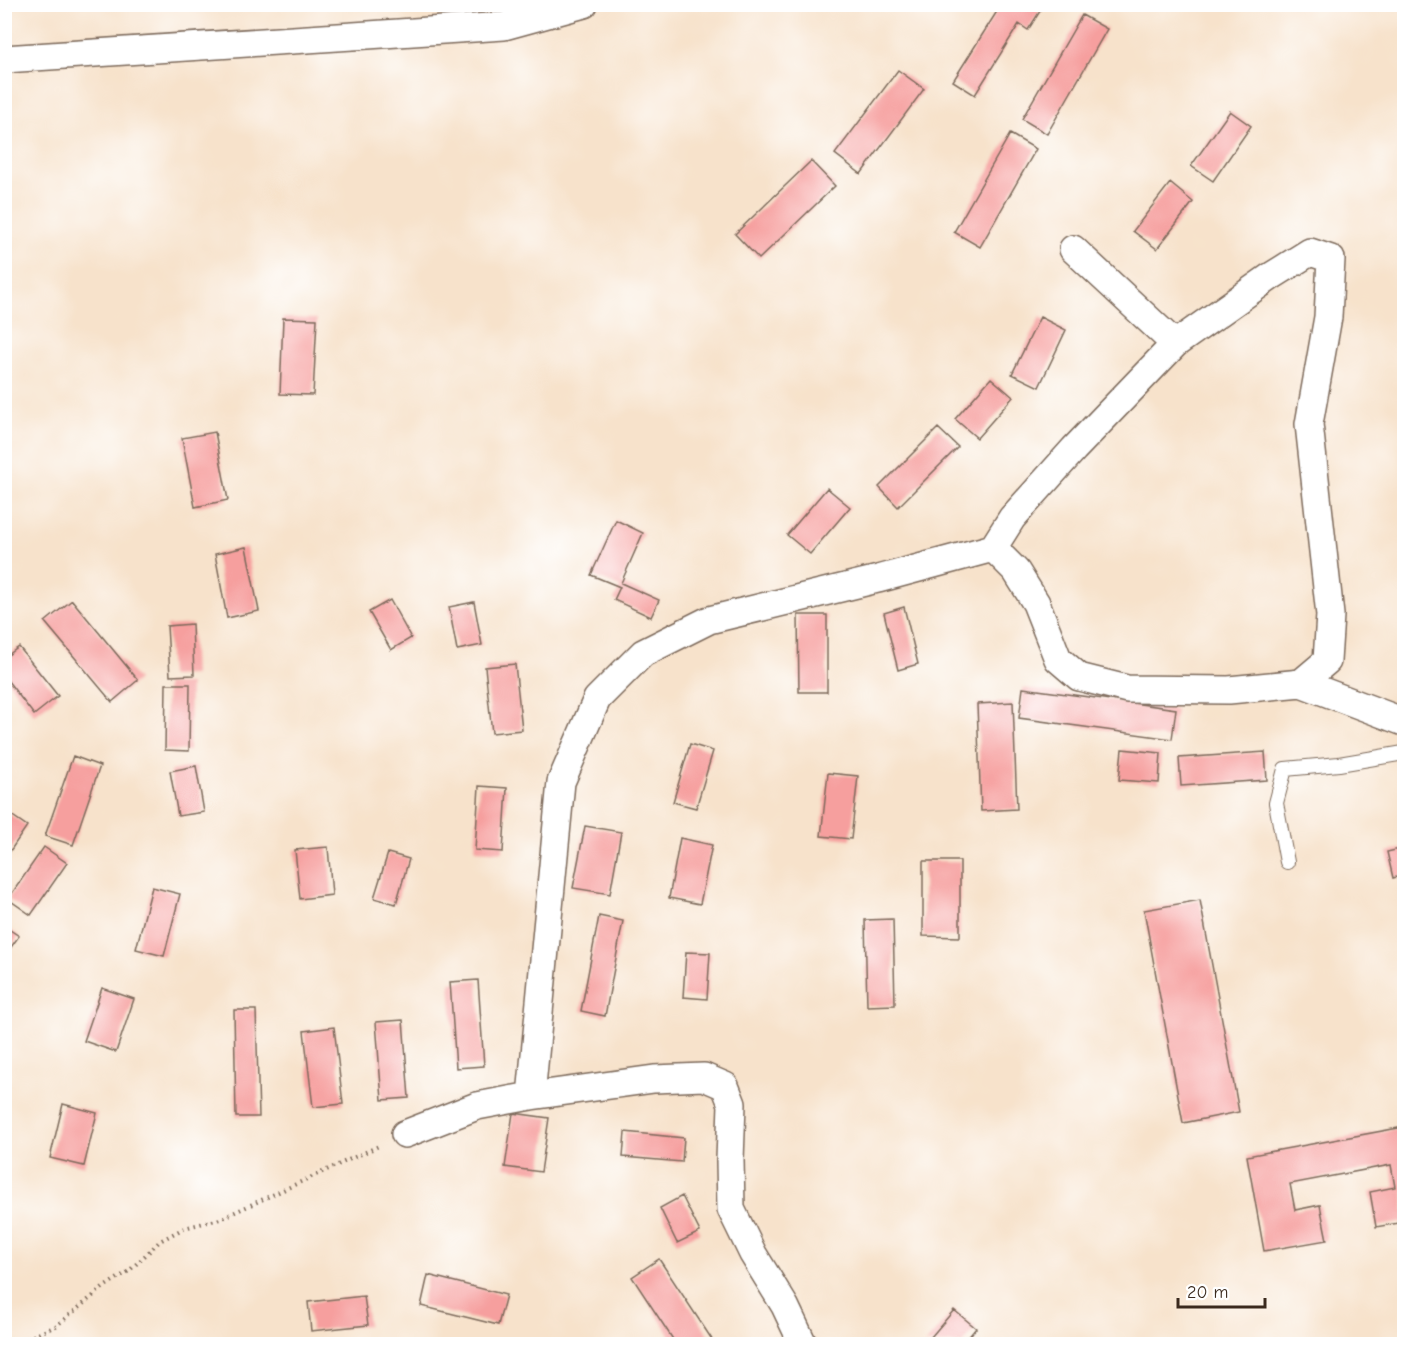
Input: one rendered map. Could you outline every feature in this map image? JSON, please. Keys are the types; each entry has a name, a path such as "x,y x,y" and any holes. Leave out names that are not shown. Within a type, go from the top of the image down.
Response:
{"street":[{"path":"4,59 504,26 584,4"},
{"path":"1072,249 1175,344"},
{"path":"531,1096 561,782 597,699 643,653 709,620 993,548 1012,518 1074,449 1175,344 1270,277 1310,252 1331,259 1328,317 1309,424 1330,615 1327,661 1300,683"},
{"path":"993,548 1016,571 1036,603 1058,659 1078,677 1127,689 1229,690 1300,683 1404,722"},
{"path":"405,1134 477,1106 531,1096 654,1079 704,1077 725,1086 732,1104 730,1209 753,1254 785,1306 803,1344"}],"lane":[{"path":"1287,862 1276,803 1285,769 1339,764 1404,753"}],"path":[{"path":"4,1343 21,1341 56,1326 104,1287 129,1271 160,1240 184,1228 220,1219 405,1134"}],"building":[{"path":"1001,5 1044,5 1028,30 1019,24 975,95 953,81"},
{"path":"1082,15 1107,29 1047,134 1022,119"},
{"path":"898,70 924,89 861,174 835,154"},
{"path":"1230,111 1251,126 1213,181 1191,166"},
{"path":"1010,134 1036,149 980,247 954,232"},
{"path":"811,161 835,186 759,259 735,234"},
{"path":"1170,183 1193,202 1157,249 1133,231"},
{"path":"1040,317 1066,330 1039,387 1012,374"},
{"path":"283,318 317,319 313,395 280,394"},
{"path":"991,378 1013,397 977,438 955,419"},
{"path":"938,428 958,447 898,507 879,487"},
{"path":"215,432 228,500 195,507 182,438"},
{"path":"827,488 850,507 810,554 787,535"},
{"path":"616,520 643,533 621,583 659,600 651,617 614,600 620,587 591,575"},
{"path":"246,547 259,611 227,618 215,554"},
{"path":"72,600 138,680 112,702 45,622"},
{"path":"390,600 411,638 391,650 369,612"},
{"path":"474,602 482,645 457,650 449,607"},
{"path":"904,607 918,664 898,670 884,613"},
{"path":"798,615 827,615 827,692 799,692"},
{"path":"192,624 194,675 170,676 167,626"},
{"path":"19,647 58,696 34,715 4,676 4,658"},
{"path":"515,664 522,730 492,733 485,667"},
{"path":"166,684 190,684 189,751 165,750"},
{"path":"1023,688 1176,709 1172,739 1019,718"},
{"path":"1013,702 1017,809 981,811 977,704"},
{"path":"690,744 713,751 696,808 673,802"},
{"path":"1122,749 1161,753 1159,783 1119,780"},
{"path":"1265,752 1267,780 1181,786 1179,758"},
{"path":"73,756 100,766 73,845 45,836"},
{"path":"196,766 204,812 178,816 170,771"},
{"path":"828,773 858,776 851,839 821,836"},
{"path":"479,786 507,788 503,852 475,850"},
{"path":"4,810 27,826 4,860"},
{"path":"585,826 621,832 610,894 573,888"},
{"path":"680,838 712,845 700,904 669,898"},
{"path":"44,847 67,863 31,915 8,899"},
{"path":"328,847 332,895 300,899 295,850"},
{"path":"1404,848 1404,875 1393,878 1387,852"},
{"path":"388,853 409,859 396,904 374,898"},
{"path":"923,861 960,861 960,937 923,936"},
{"path":"152,887 180,894 164,956 136,949"},
{"path":"1200,900 1239,1112 1183,1123 1144,910"},
{"path":"599,916 623,921 605,1016 581,1011"},
{"path":"893,919 895,1005 867,1006 865,920"},
{"path":"4,926 19,936 4,957"},
{"path":"686,952 710,953 707,999 683,997"},
{"path":"478,980 484,1066 456,1068 450,982"},
{"path":"102,988 134,999 116,1052 84,1041"},
{"path":"234,1010 256,1010 259,1117 236,1117"},
{"path":"403,1020 409,1098 382,1100 376,1022"},
{"path":"334,1027 343,1104 313,1107 304,1031"},
{"path":"63,1104 97,1113 84,1166 50,1158"},
{"path":"513,1113 549,1118 541,1172 505,1167"},
{"path":"1404,1127 1404,1222 1376,1227 1370,1192 1395,1187 1391,1165 1290,1184 1295,1210 1320,1205 1327,1240 1264,1251 1247,1156"},
{"path":"625,1132 684,1138 682,1162 623,1157"},
{"path":"682,1196 700,1232 677,1243 660,1208"},
{"path":"659,1259 715,1344 676,1344 632,1277"},
{"path":"428,1275 506,1295 498,1325 421,1306"},
{"path":"364,1296 368,1325 311,1331 308,1302"},
{"path":"954,1310 976,1328 963,1344 925,1344"}]}
